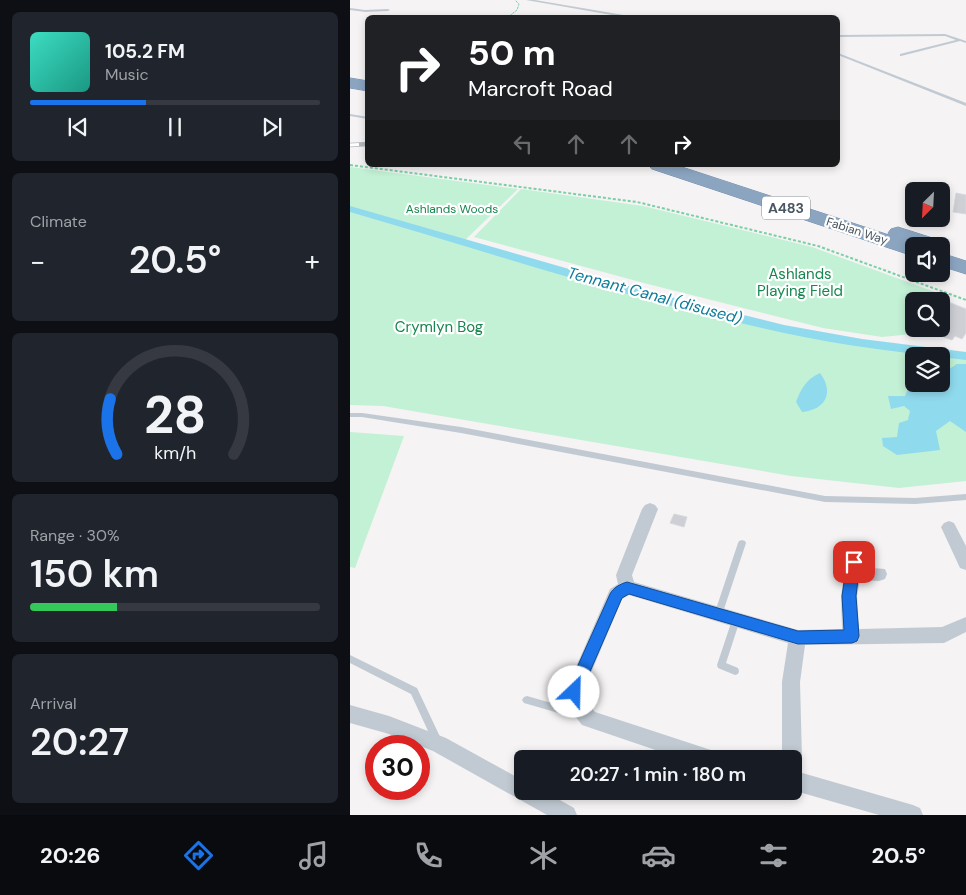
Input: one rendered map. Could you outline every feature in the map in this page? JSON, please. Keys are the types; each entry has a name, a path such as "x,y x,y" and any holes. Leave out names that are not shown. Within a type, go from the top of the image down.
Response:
{"highway":[{"path":"350,77 365,79"},
{"path":"350,83 365,86"},
{"name":"Fabian Way","path":"664,167 905,247"},
{"name":"Fabian Way","path":"692,167 910,237"},
{"path":"950,250 966,255"},
{"path":"950,262 966,268"}],"street":[{"path":"627,587 624,575 650,509"},
{"path":"949,528 966,563"},
{"path":"852,636 849,596 853,567 879,574"},
{"path":"684,750 589,719 577,704 574,692 616,594 627,587 798,638 944,635 966,624"},
{"path":"792,750 790,680 793,653 798,638"},
{"path":"350,714 389,725 438,744 514,786"},
{"path":"802,783 913,815"},
{"path":"540,800 567,815"}],"lane":[{"path":"528,0 620,15"},
{"path":"350,9 365,11 388,10"},
{"path":"840,36 944,34 966,42"},
{"path":"901,55 961,40"},
{"path":"840,55 966,105"},
{"path":"350,115 365,118"},
{"path":"350,415 362,415 461,430 825,499 915,501 966,497"},
{"path":"718,615 742,543"},
{"path":"735,670 721,665 736,620"},
{"path":"350,659 414,691 438,744"},
{"path":"527,700 562,710 577,704"}],"path":[{"path":"511,15 517,10 519,4 514,0"},
{"path":"350,165 365,166"},
{"path":"379,167 636,202 818,246 966,300"}],"green space":[{"name":"Ashlands Woods","path":"350,167 518,189 463,242 350,208"},
{"name":"Ashlands Playing Field","path":"521,189 643,206 812,247 935,292 905,292 905,335 882,337 823,328 644,283 474,237"},
{"name":"Crymlyn Bog","path":"350,209 639,293 784,329 905,348 905,392 950,392 950,354 966,356 966,481 899,488 791,476 383,406 350,405"},
{"path":"350,432 404,436 355,568 350,567"}],"water":[{"path":"957,364 966,364 966,432 950,421 936,431 940,450 897,455 883,446 882,438 897,437 899,423 908,420 910,411 904,406 891,409 888,396 905,396 907,392 950,392 950,368"},
{"path":"820,373 827,387 825,399 817,408 802,412 796,402 800,393 808,381"}],"building":[{"path":"956,193 966,195 966,214 953,212"},
{"path":"950,303 966,309 966,333 962,339 955,336 952,340 944,337 950,337"},
{"path":"674,514 687,517 684,527 670,523"}],"waterway":[{"name":"Tennant Canal (disused)","path":"350,209 639,293 784,329 862,343 966,356"}],"railway":[{"path":"350,145 365,144"}],"route":[{"path":"574,692 616,594 627,587 798,638 852,636 849,596 854,562"}]}
